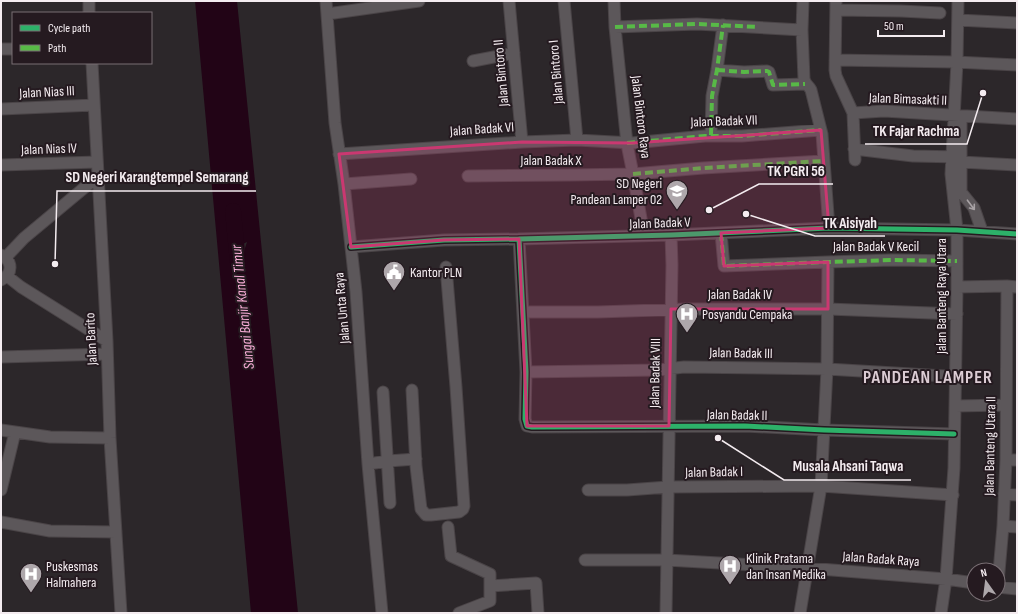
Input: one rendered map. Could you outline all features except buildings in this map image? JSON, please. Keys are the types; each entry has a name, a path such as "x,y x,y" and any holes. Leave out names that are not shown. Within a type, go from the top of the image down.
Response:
{"street":[{"path":"89,1 89,12"},
{"name":"Jalan Unta Raya","path":"326,1 333,97 359,326 368,464 382,613"},
{"path":"327,14 419,1"},
{"name":"Jalan Bintoro II","path":"509,1 522,142"},
{"name":"Jalan Bintoro I","path":"564,1 576,140"},
{"name":"Jalan Bintoro Raya","path":"614,1 615,27 627,143 644,235"},
{"path":"803,1 802,30 804,79 805,84 811,90 821,130 829,228"},
{"path":"958,1 961,21"},
{"path":"965,1 961,21 958,159 961,192 974,208 982,231"},
{"path":"940,13 836,5 836,76 853,113 854,154 958,159 1016,165"},
{"path":"961,21 1017,23"},
{"path":"615,27 697,24 802,30"},
{"path":"711,135 712,96 723,25"},
{"path":"1,50 12,49"},
{"path":"473,61 514,53"},
{"path":"835,60 960,62 1017,65"},
{"name":"Jalan Barito","path":"92,64 110,438 121,613"},
{"path":"717,70 744,72 767,71 770,74 773,84 805,84"},
{"name":"Jalan Nias III","path":"1,109 94,105"},
{"name":"Jalan Bimasakti II","path":"853,113 884,111 1017,120"},
{"name":"Jalan Badak VII","path":"627,143 711,135 742,136 821,130"},
{"name":"Jalan Badak VI","path":"339,154 522,142 576,140 627,143"},
{"name":"Jalan Banteng Raya Utara","path":"941,613 946,579 953,495 957,230 951,174 958,159"},
{"name":"Jalan Badak X","path":"468,176 569,176 633,174 703,168 823,161"},
{"name":"Jalan Nias IV","path":"1,165 97,162"},
{"path":"344,184 411,179"},
{"path":"98,180 90,183 3,256 10,263 10,270 4,278 21,287 106,341"},
{"name":"Jalan Badak V","path":"351,247 444,240 670,235 829,228 957,230 1017,234"},
{"name":"Jalan Badak V Kecil","path":"721,233 724,266 892,260 957,261"},
{"name":"Jalan Badak VIII","path":"666,613 672,266 670,235"},
{"path":"519,239 526,372"},
{"path":"800,613 821,486 827,369 828,262"},
{"path":"412,390 421,510 426,515 461,511 464,506 446,267"},
{"path":"957,287 1012,286"},
{"name":"Jalan Banteng Utara II","path":"1000,562 1004,494 1012,460 1006,405 1012,286"},
{"name":"Jalan Badak IV","path":"523,312 598,312 671,309 828,309 956,314"},
{"path":"1,357 107,354"},
{"name":"Jalan Badak III","path":"526,372 658,370 684,367 827,369 945,376 956,375"},
{"name":"Jalan Badak II","path":"526,372 525,419 527,426 532,427 745,426 954,434"},
{"path":"383,392 390,503"},
{"path":"955,406 1006,405"},
{"path":"1,430 50,438 110,438"},
{"path":"1,490 15,432"},
{"path":"368,464 416,459"},
{"name":"Jalan Badak I","path":"588,490 627,490 668,487 821,486 953,495"},
{"path":"1004,494 1017,495"},
{"path":"1,522 50,531 116,532"},
{"path":"448,526 451,556 490,574 490,601 459,613"},
{"path":"1003,526 1017,527"},
{"path":"585,560 666,560"},
{"name":"Jalan Badak Raya","path":"666,560 807,568 966,582"},
{"path":"490,586 536,583 538,613"},
{"path":"1006,588 1017,589"}],"highlighted area":[{"path":"821,130 829,228 721,233 724,266 828,262 828,309 671,309 669,426 527,426 519,239 444,240 351,247 339,154 522,142 632,143"}],"water":[{"path":"195,1 237,1 298,613 251,613","holes":["235,220 242,233 241,238 243,244 247,242 245,252 241,256 236,245"]}],"waterway":[{"name":"Sungai Banjir Kanal Timur","path":"233,211 238,263"}],"marked path":[{"path":"615,27 697,24 758,27"},
{"path":"711,135 712,96 723,25"},
{"path":"717,70 744,72 767,71 769,72 773,85 805,84"},
{"path":"627,143 705,136 742,136 821,130"},
{"path":"633,174 703,168 823,161"},
{"path":"721,233 724,266 892,260 957,261"}],"cycle path":[{"path":"351,247 444,240 671,235 829,228 957,230 1017,234"},
{"path":"519,239 526,372 525,419 527,426 745,426 954,434"}],"place":[{"name":"TK Fajar Rachma","path":"983,93"},
{"name":"SD Negeri Pandean Lamper 02","path":"677,210"},
{"name":"TK PGRI 56","path":"709,210"},
{"name":"TK Aisiyah","path":"746,214"},
{"name":"SD Negeri Karangtempel Semarang","path":"55,264"},
{"name":"Kantor PLN","path":"394,292"},
{"name":"Posyandu Cempaka","path":"687,334"},
{"name":"Musala Ahsani Taqwa","path":"718,438"},
{"name":"Klinik Pratama dan Insan Medika","path":"730,586"},
{"name":"Puskesmas Halmahera","path":"31,594"}],"district":[{"name":"PANDEAN LAMPER","path":"928,377"}]}
